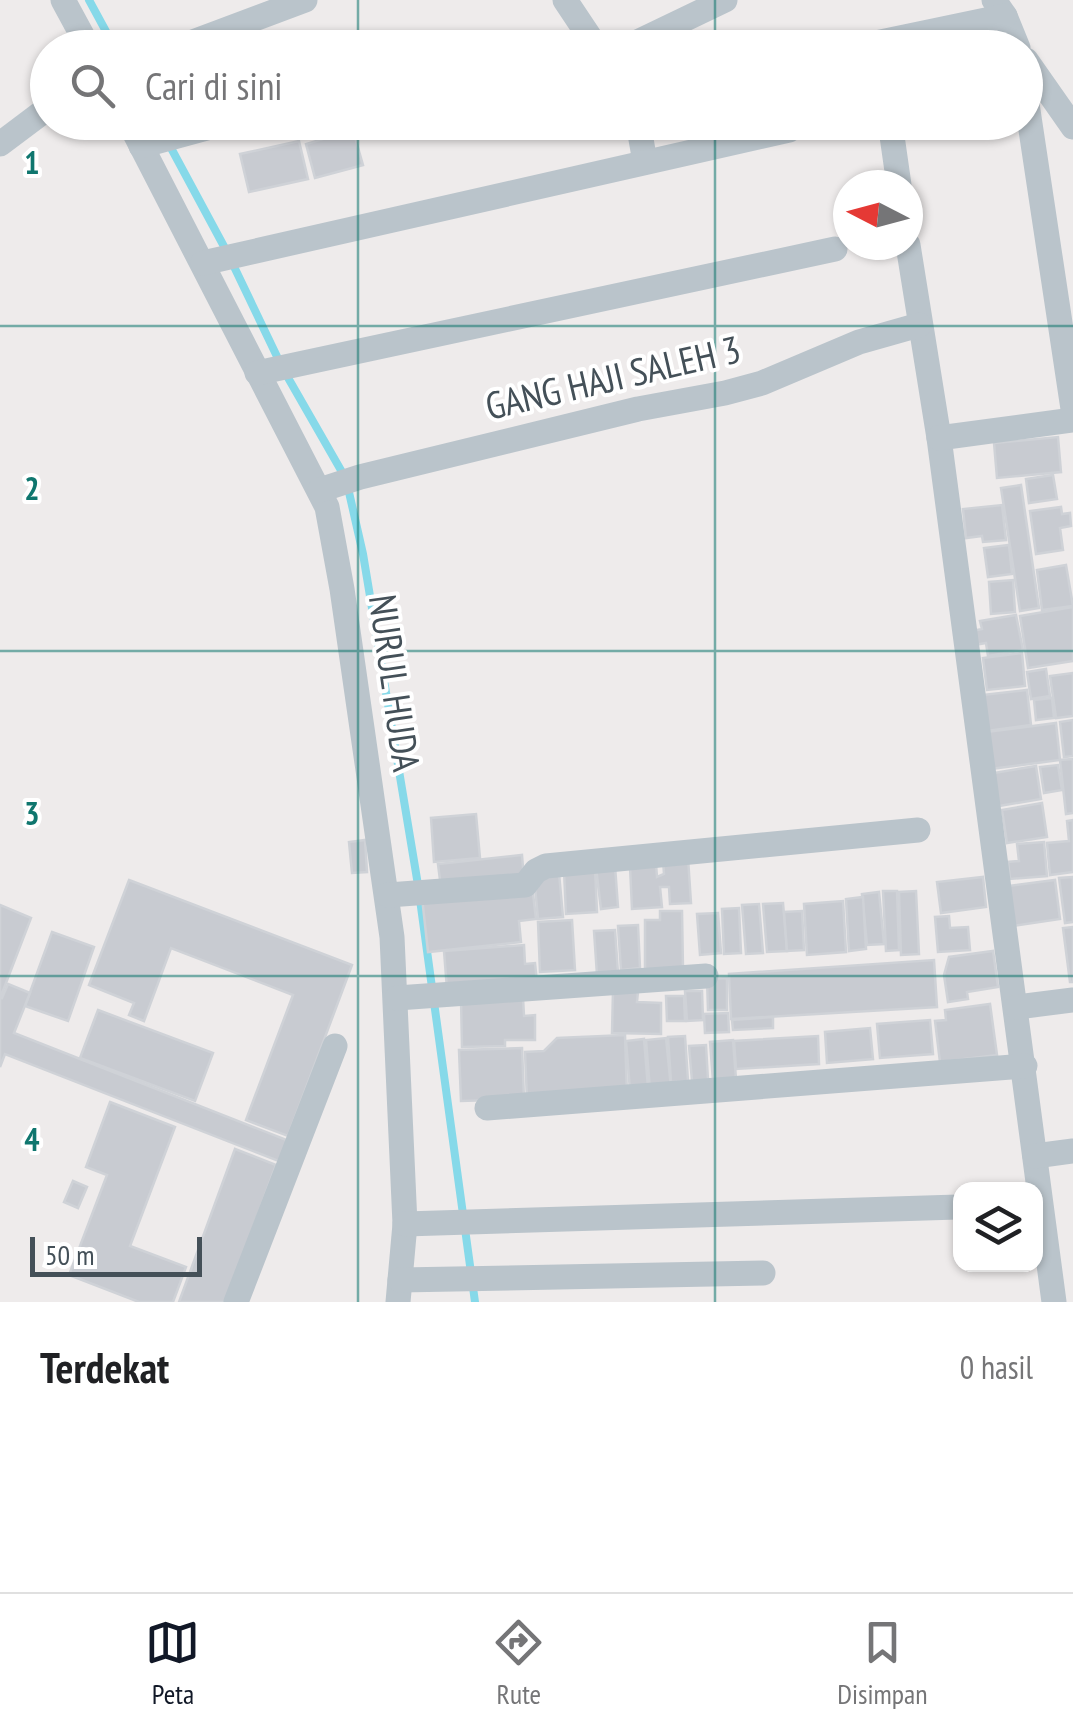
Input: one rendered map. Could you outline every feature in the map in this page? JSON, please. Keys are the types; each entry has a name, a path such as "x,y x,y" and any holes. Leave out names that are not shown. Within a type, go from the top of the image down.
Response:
{"street":[{"path":"63,0 79,30"},
{"path":"225,30 304,0"},
{"path":"565,0 585,30"},
{"path":"662,30 725,0"},
{"path":"926,30 1000,8"},
{"path":"1043,84 1073,127"},
{"path":"0,144 30,122"},
{"name":"NURUL HUDA","path":"143,140 223,257 326,488 326,507 395,894 402,997 405,1224 399,1291"},
{"path":"146,144 163,140"},
{"path":"642,140 646,162"},
{"path":"223,257 744,140"},
{"path":"893,140 897,170"},
{"path":"1032,140 1073,409"},
{"path":"274,369 833,249"},
{"path":"910,260 939,438 1054,1302"},
{"name":"GANG HAJI SALEH 3","path":"326,488 638,410 725,394 762,383 859,342 919,325"},
{"path":"939,438 1073,420"},
{"path":"395,894 525,885 536,871 546,866 918,830"},
{"path":"402,997 706,976"},
{"path":"1017,1007 1073,1000"},
{"path":"236,1302 335,1046"},
{"path":"488,1108 1025,1066"},
{"path":"1035,1156 1073,1151"},
{"path":"405,1224 953,1207"},
{"path":"399,1291 763,1273"}],"building":[{"path":"356,140 363,165 315,178 306,144"},
{"path":"299,141 308,179 249,192 240,154"},
{"path":"1058,437 1061,472 997,478 994,443"},
{"path":"1053,475 1057,499 1029,503 1026,479"},
{"path":"1021,485 1039,608 1020,611 1001,488"},
{"path":"1002,505 1006,540 983,542 982,536 966,538 963,509"},
{"path":"1061,507 1062,514 1070,513 1071,526 1060,528 1063,550 1036,554 1030,511"},
{"path":"1009,545 1012,574 988,577 984,548"},
{"path":"1066,565 1073,606 1042,610 1037,570"},
{"path":"1013,580 1015,612 991,614 989,582"},
{"path":"1073,607 1073,661 1028,668 1020,616"},
{"path":"1016,615 1023,650 988,656 986,643 974,645 972,631 982,629 980,621"},
{"path":"1022,653 1025,686 987,690 983,658"},
{"path":"1046,669 1050,696 1031,699 1027,672"},
{"path":"1073,673 1073,716 1056,718 1050,676"},
{"path":"1027,690 1031,725 987,731 982,695"},
{"path":"1052,698 1054,718 1036,720 1034,700"},
{"path":"1073,720 1073,756 1064,757 1060,722"},
{"path":"1056,723 1060,760 990,769 986,732"},
{"path":"1073,759 1073,813 1066,814 1060,760"},
{"path":"1058,765 1062,790 1044,793 1040,767"},
{"path":"1036,766 1041,799 999,806 994,773"},
{"path":"1042,803 1047,837 1007,843 1002,810"},
{"path":"476,814 480,858 434,862 431,818"},
{"path":"1073,820 1073,872 1050,875 1047,843 1069,841 1067,821"},
{"path":"365,840 367,872 352,873 349,842"},
{"path":"1044,842 1047,876 1010,879 1008,862 1019,861 1017,844"},
{"path":"522,855 524,880 441,888 438,864"},
{"path":"688,858 691,903 670,904 669,887 660,887 662,907 632,909 630,866 656,864 657,877 664,874 663,860"},
{"path":"615,866 618,907 601,909 596,868"},
{"path":"595,868 597,912 566,914 564,871"},
{"path":"559,873 563,917 538,919 534,875"},
{"path":"983,877 986,907 941,913 937,882"},
{"path":"1073,877 1073,922 1065,923 1059,878"},
{"path":"129,880 352,965 288,1136 246,1120 293,995 171,948 144,1021 129,1015 134,1003 89,985"},
{"path":"1055,880 1060,919 1013,926 1008,886"},
{"path":"532,885 536,919 519,921 521,942 428,952 422,897"},
{"path":"883,891 897,891 899,950 886,951"},
{"path":"916,891 919,954 901,955 899,892"},
{"path":"879,892 884,944 867,945 862,894"},
{"path":"863,897 866,949 849,951 846,899"},
{"path":"843,901 846,952 807,955 804,904"},
{"path":"783,903 787,951 767,952 763,904"},
{"path":"759,904 763,953 746,954 742,905"},
{"path":"0,905 31,918 1,996 0,995"},
{"path":"739,908 741,953 724,954 722,909"},
{"path":"660,911 682,911 683,969 645,970 645,920 660,920"},
{"path":"802,911 804,950 787,951 784,912"},
{"path":"718,913 721,953 700,955 697,914"},
{"path":"949,916 950,928 968,927 970,950 938,952 935,917"},
{"path":"572,920 575,970 540,972 538,922"},
{"path":"638,925 640,968 621,970 618,926"},
{"path":"1073,927 1073,982 1070,982 1063,928"},
{"path":"615,930 618,973 597,975 594,931"},
{"path":"52,932 94,947 68,1021 25,1006"},
{"path":"524,945 525,964 535,963 537,982 447,989 444,951"},
{"path":"993,951 998,987 967,992 968,999 948,1002 944,975 949,957"},
{"path":"934,960 937,1007 731,1019 729,974"},
{"path":"727,978 727,1010 708,1010 707,979"},
{"path":"8,984 30,993 14,1033 289,1141 281,1162 5,1054 0,1067 0,997"},
{"path":"613,991 638,992 637,1002 661,1003 661,1034 612,1033"},
{"path":"685,991 702,991 703,1020 687,1021"},
{"path":"666,996 684,996 685,1021 667,1021"},
{"path":"523,998 524,1016 535,1015 535,1040 505,1040 505,1046 462,1047 461,999"},
{"path":"990,1004 997,1055 940,1062 935,1021 946,1020 945,1010"},
{"path":"98,1010 213,1053 195,1101 80,1058"},
{"path":"728,1013 729,1032 705,1033 704,1014"},
{"path":"773,1017 773,1028 733,1030 732,1020"},
{"path":"930,1020 933,1054 880,1058 877,1024"},
{"path":"870,1028 873,1059 827,1063 825,1032"},
{"path":"625,1035 627,1095 527,1099 525,1052 544,1051 557,1038"},
{"path":"685,1036 688,1081 671,1082 668,1037"},
{"path":"818,1036 819,1064 736,1069 734,1041"},
{"path":"666,1038 671,1088 650,1090 646,1040"},
{"path":"644,1039 648,1088 630,1090 626,1041"},
{"path":"733,1040 736,1079 713,1081 710,1042"},
{"path":"706,1045 708,1080 692,1081 689,1046"},
{"path":"522,1048 524,1099 461,1101 459,1050"},
{"path":"110,1102 175,1127 130,1246 186,1267 173,1302 139,1302 69,1275 107,1175 86,1167"},
{"path":"235,1149 276,1165 226,1302 179,1302"},
{"path":"73,1181 87,1187 78,1208 64,1202"}],"waterway":[{"path":"89,0 105,30"},
{"path":"167,140 227,252 283,369 346,479 363,554 418,885 475,1302"}]}
